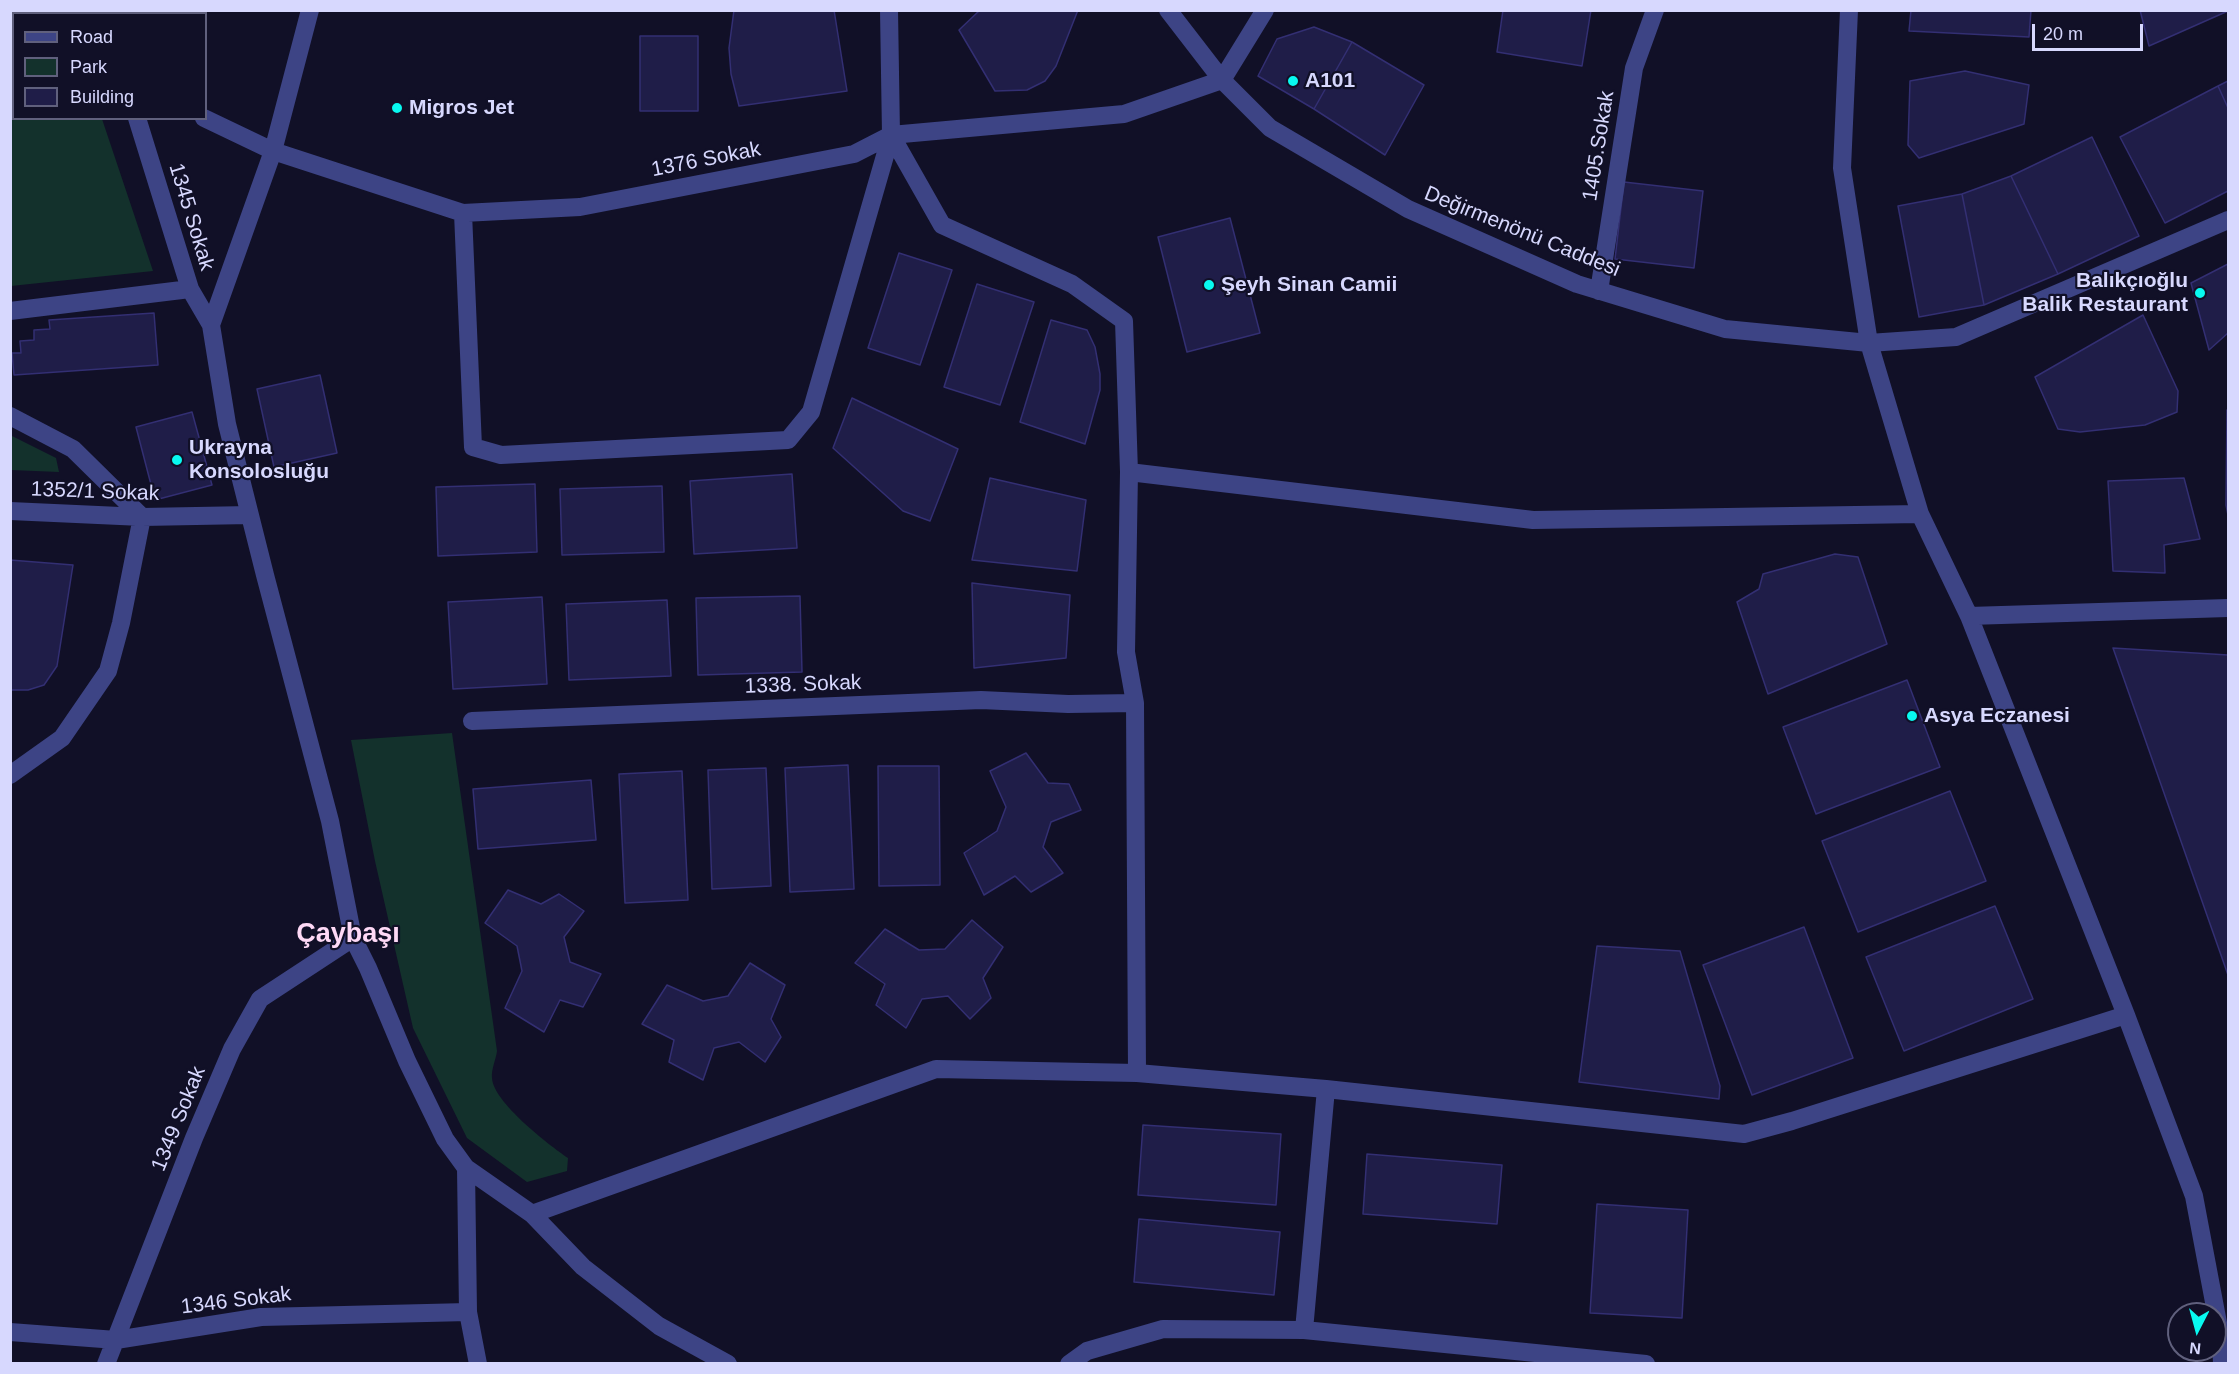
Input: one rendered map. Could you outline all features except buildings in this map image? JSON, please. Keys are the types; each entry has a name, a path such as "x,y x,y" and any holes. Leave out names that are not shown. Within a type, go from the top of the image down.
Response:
{"street":[{"path":"310,10 273,151 211,325 227,424 330,821 353,938 407,1061 445,1139 466,1168 532,1214 583,1267 659,1326 728,1364"},
{"path":"463,213 473,447 501,455 788,440 812,412 891,135 889,10"},
{"name":"Değirmenönü Caddesi","path":"1168,10 1222,80 1270,128 1408,209 1577,284 1725,329 1869,343 1956,338 2229,220"},
{"path":"1222,80 1265,10"},
{"name":"1405.Sokak","path":"1599,291 1634,68 1655,10"},
{"path":"1849,10 1842,168 1869,343 1920,514 1969,616 2126,1015 2193,1196 2221,1339 2222,1364"},
{"name":"1376 Sokak","path":"207,119 273,151 463,213 580,207 854,154 891,135 1124,114 1222,80"},
{"name":"1345 Sokak","path":"138,120 190,289 211,325"},
{"path":"891,135 942,225 1072,284 1124,321 1129,472 1126,652 1135,703 1137,1073"},
{"path":"10,311 190,289"},
{"path":"10,416 74,449 142,517 121,623 108,671 62,738 10,775"},
{"path":"1129,472 1533,520 1920,514"},
{"name":"1352/1 Sokak","path":"10,512 142,517 250,515"},
{"path":"1969,616 2229,608"},
{"name":"1338. Sokak","path":"472,721 981,700 1068,704 1135,703"},
{"name":"1349 Sokak","path":"106,1364 194,1138 232,1049 260,999 353,938"},
{"path":"532,1214 936,1069 1137,1073 1326,1089 1744,1134 1792,1121 2126,1015"},
{"path":"1304,1330 1326,1089"},
{"path":"466,1168 468,1312 477,1364"},
{"name":"1346 Sokak","path":"10,1332 116,1340 261,1317 468,1312"},
{"path":"1069,1364 1087,1351 1163,1329 1304,1330 1646,1364"}],"green space":[{"path":"11,81 12,120 102,120 153,271 11,286"},
{"path":"10,435 56,458 59,472 11,470"},
{"path":"452,733 497,1051 492,1078 495,1088 511,1110 568,1158 567,1171 527,1182 467,1138 413,1028 375,861 351,740"}],"place":[{"name":"A101","path":"1293,81"},
{"name":"Migros Jet","path":"397,108"},
{"name":"Şeyh Sinan Camii","path":"1209,285"},
{"name":"Balıkçıoğlu Balik Restaurant","path":"2200,293"},
{"name":"Ukrayna Konsolosluğu","path":"177,460"},
{"name":"Asya Eczanesi","path":"1912,716"}],"district":[{"name":"Çaybaşı","path":"348,935"}]}
